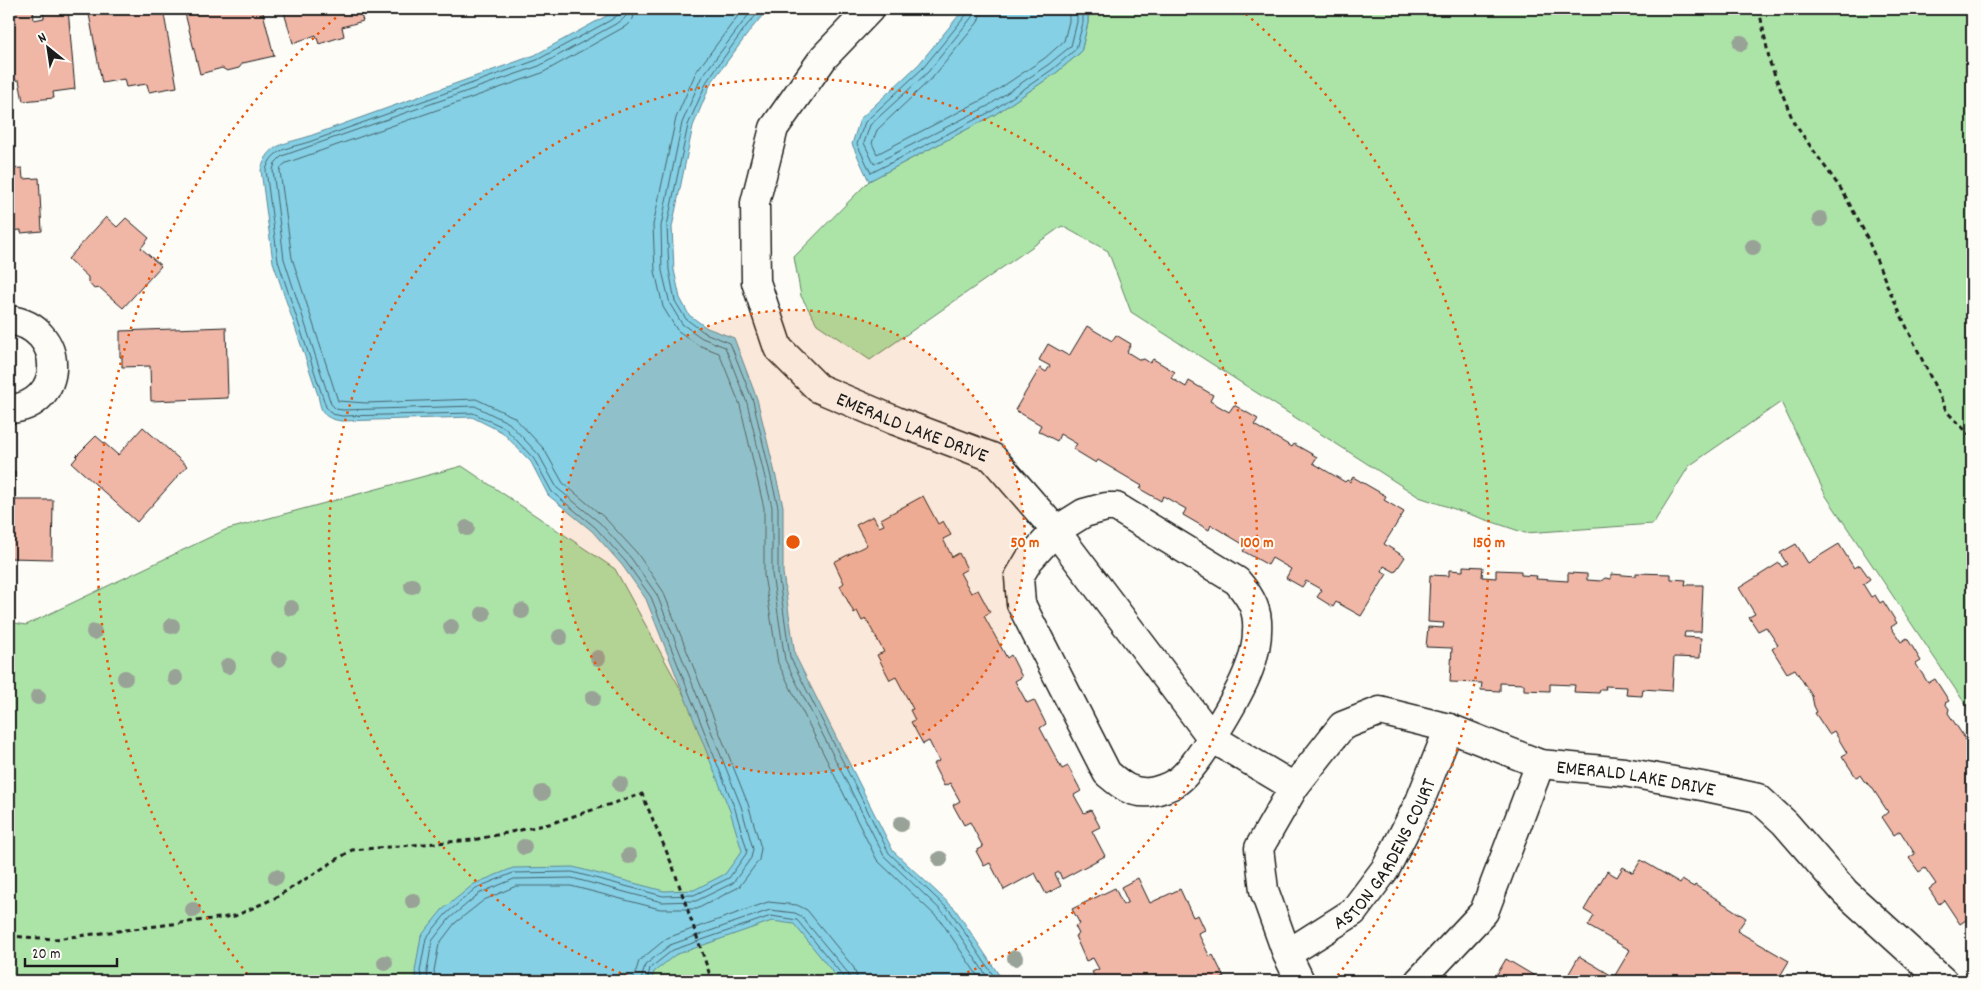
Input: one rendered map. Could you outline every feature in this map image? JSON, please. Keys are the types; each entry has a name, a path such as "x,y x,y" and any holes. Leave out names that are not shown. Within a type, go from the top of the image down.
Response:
{"street":[{"name":"EMERALD LAKE DRIVE","path":"870,9 824,57 774,128 755,203 756,282 778,348 818,388 896,421 992,457 1055,531 1212,738 1294,787"},
{"path":"9,320 20,322 33,328 44,338 51,352 53,366 50,380 43,393 32,403 19,409 9,409"},
{"path":"1106,507 1116,507 1237,581 1250,598 1257,619 1256,644 1249,670 1212,738 1196,762 1176,783 1150,792 1128,790 1107,773 1021,604 1019,577 1029,560 1055,531 1084,513 1106,507"},
{"name":"EMERALD LAKE DRIVE","path":"1300,981 1287,954 1264,890 1259,848 1294,787 1342,726 1380,711 1449,728 1540,764 1624,772 1708,786 1758,798 1785,823 1845,892 1943,981"},
{"name":"ASTON GARDENS COURT","path":"1287,954 1353,912 1386,868 1420,801 1449,728"},
{"path":"1419,981 1484,912 1540,764"}],"path":[{"path":"1759,9 1770,63 1794,123 1843,192 1865,233 1891,294 1947,412 1972,437"},
{"path":"9,936 55,939 235,916 275,898 352,850 472,840 549,824 642,794 673,867 712,981"}],"green space":[{"path":"1088,9 1972,9 1972,714 1826,496 1781,402 1689,466 1653,524 1525,533 1419,497 1131,312 1108,251 1062,226 870,360 817,324 801,296 794,257 869,181 994,115 1056,73 1081,52 1088,23"},
{"path":"462,466 615,569 840,981 9,981 9,622 26,625 225,530"}],"water":[{"path":"619,9 768,9 711,83 693,126 672,227 674,270 680,298 689,315 707,328 734,338 757,399 783,506 783,573 795,655 893,851 955,909 1003,981 840,981 794,924 772,921 675,955 654,972 651,981 417,981 415,971 421,936 442,910 474,884 513,868 573,867 664,891 694,890 725,874 742,851 730,811 646,599 622,565 592,531 548,495 531,462 502,432 472,417 341,421 330,418 324,413 320,406 318,395 273,262 261,170 268,155 278,146 535,55"},
{"path":"964,9 1088,9 1088,23 1081,52 1056,73 994,115 869,181 852,144 860,119 919,64"}],"building":[{"path":"9,9 33,9 34,20 44,18 43,9 68,9 75,89 53,92 54,98 23,101 19,80 9,81"},
{"path":"88,9 123,9 124,12 138,9 163,9 177,87 149,92 147,84 126,87 124,79 102,83"},
{"path":"184,9 262,9 274,56 243,63 239,68 227,71 222,68 200,74"},
{"path":"283,9 359,9 363,21 342,27 344,36 319,44 316,35 293,43"},
{"path":"385,9 397,9 387,13"},
{"path":"22,168 23,179 39,178 42,231 21,233 21,230 9,231 9,169"},
{"path":"106,217 117,227 126,218 149,238 141,248 161,266 123,308 100,288 94,289 88,282 88,277 68,259"},
{"path":"1087,326 1112,341 1116,335 1131,344 1127,352 1140,360 1144,359 1150,363 1153,359 1175,372 1171,378 1186,387 1189,381 1213,395 1210,401 1229,412 1234,405 1258,419 1254,425 1292,447 1294,444 1317,457 1313,463 1345,482 1347,480 1350,482 1353,477 1386,496 1384,500 1404,512 1384,544 1405,557 1395,572 1384,566 1382,571 1387,574 1361,616 1336,602 1333,607 1317,597 1322,590 1306,581 1302,587 1286,578 1291,569 1272,558 1268,565 1243,551 1246,546 1211,525 1209,530 1183,515 1186,509 1163,496 1161,501 1140,489 1142,486 1098,460 1096,463 1073,449 1077,444 1060,434 1057,441 1038,431 1041,425 1015,410 1040,368 1046,372 1050,366 1039,360 1048,344 1069,356"},
{"path":"226,327 228,398 151,401 150,366 122,367 120,331"},
{"path":"143,427 187,466 137,522 72,463 76,456 96,436 118,455"},
{"path":"9,471 15,471 15,500 53,500 52,559 9,558"},
{"path":"923,496 938,524 943,521 951,535 943,539 952,557 959,553 967,569 960,573 971,593 978,590 990,612 984,616 1007,658 1011,655 1022,677 1015,681 1027,703 1034,700 1046,724 1040,728 1062,769 1068,766 1081,791 1074,795 1084,813 1091,810 1100,827 1092,831 1105,856 1062,879 1059,872 1055,874 1061,886 1046,894 1035,873 1004,890 990,863 984,866 976,851 983,847 970,822 964,825 953,805 960,801 950,783 944,786 933,764 939,761 929,741 923,744 911,722 915,720 910,710 913,709 896,677 890,680 877,655 884,652 866,619 862,621 857,611 854,613 840,586 844,583 834,562 867,545 856,525 873,516 879,527 884,525 881,519"},
{"path":"1796,544 1808,563 1839,544 1854,568 1860,565 1870,579 1863,584 1871,597 1875,595 1880,603 1883,601 1897,623 1891,627 1901,642 1907,638 1921,661 1916,664 1928,683 1935,679 1949,701 1945,703 1949,709 1948,713 1968,743 1972,741 1972,916 1960,924 1944,900 1939,904 1929,889 1936,884 1925,868 1919,872 1909,858 1915,854 1900,831 1894,835 1882,817 1888,812 1871,786 1860,775 1856,777 1842,756 1847,753 1834,731 1829,734 1815,713 1817,712 1812,696 1795,669 1787,673 1772,649 1778,645 1766,627 1758,631 1749,617 1755,614 1739,588 1779,563 1782,567 1787,564 1780,553"},
{"path":"1463,566 1483,567 1482,577 1496,578 1496,570 1521,571 1521,575 1537,576 1536,579 1568,581 1568,573 1587,574 1587,580 1601,581 1605,578 1611,579 1611,574 1636,576 1636,573 1671,574 1671,579 1686,580 1685,585 1703,585 1701,632 1685,632 1684,637 1701,638 1700,658 1674,657 1672,691 1643,689 1642,696 1626,695 1627,687 1605,686 1606,689 1600,689 1599,693 1574,692 1575,685 1550,684 1550,691 1524,690 1524,684 1500,683 1500,691 1481,690 1482,683 1450,682 1452,648 1426,647 1428,627 1443,628 1444,623 1428,622 1430,575 1449,576 1449,570 1463,571"},
{"path":"1641,860 1680,883 1682,880 1694,887 1695,885 1746,918 1737,931 1789,961 1777,981 1723,981 1713,973 1708,981 1561,981 1565,975 1567,977 1579,956 1614,977 1630,950 1588,926 1594,916 1584,910 1607,871 1617,877 1623,867 1633,873"},
{"path":"1138,878 1150,903 1180,889 1193,917 1198,915 1205,930 1198,933 1210,957 1213,955 1224,977 1218,981 1097,981 1092,972 1099,969 1093,958 1086,961 1075,936 1079,934 1075,926 1080,924 1072,909 1115,888 1123,905 1128,902 1121,887"},
{"path":"1506,959 1543,981 1493,981"}]}
